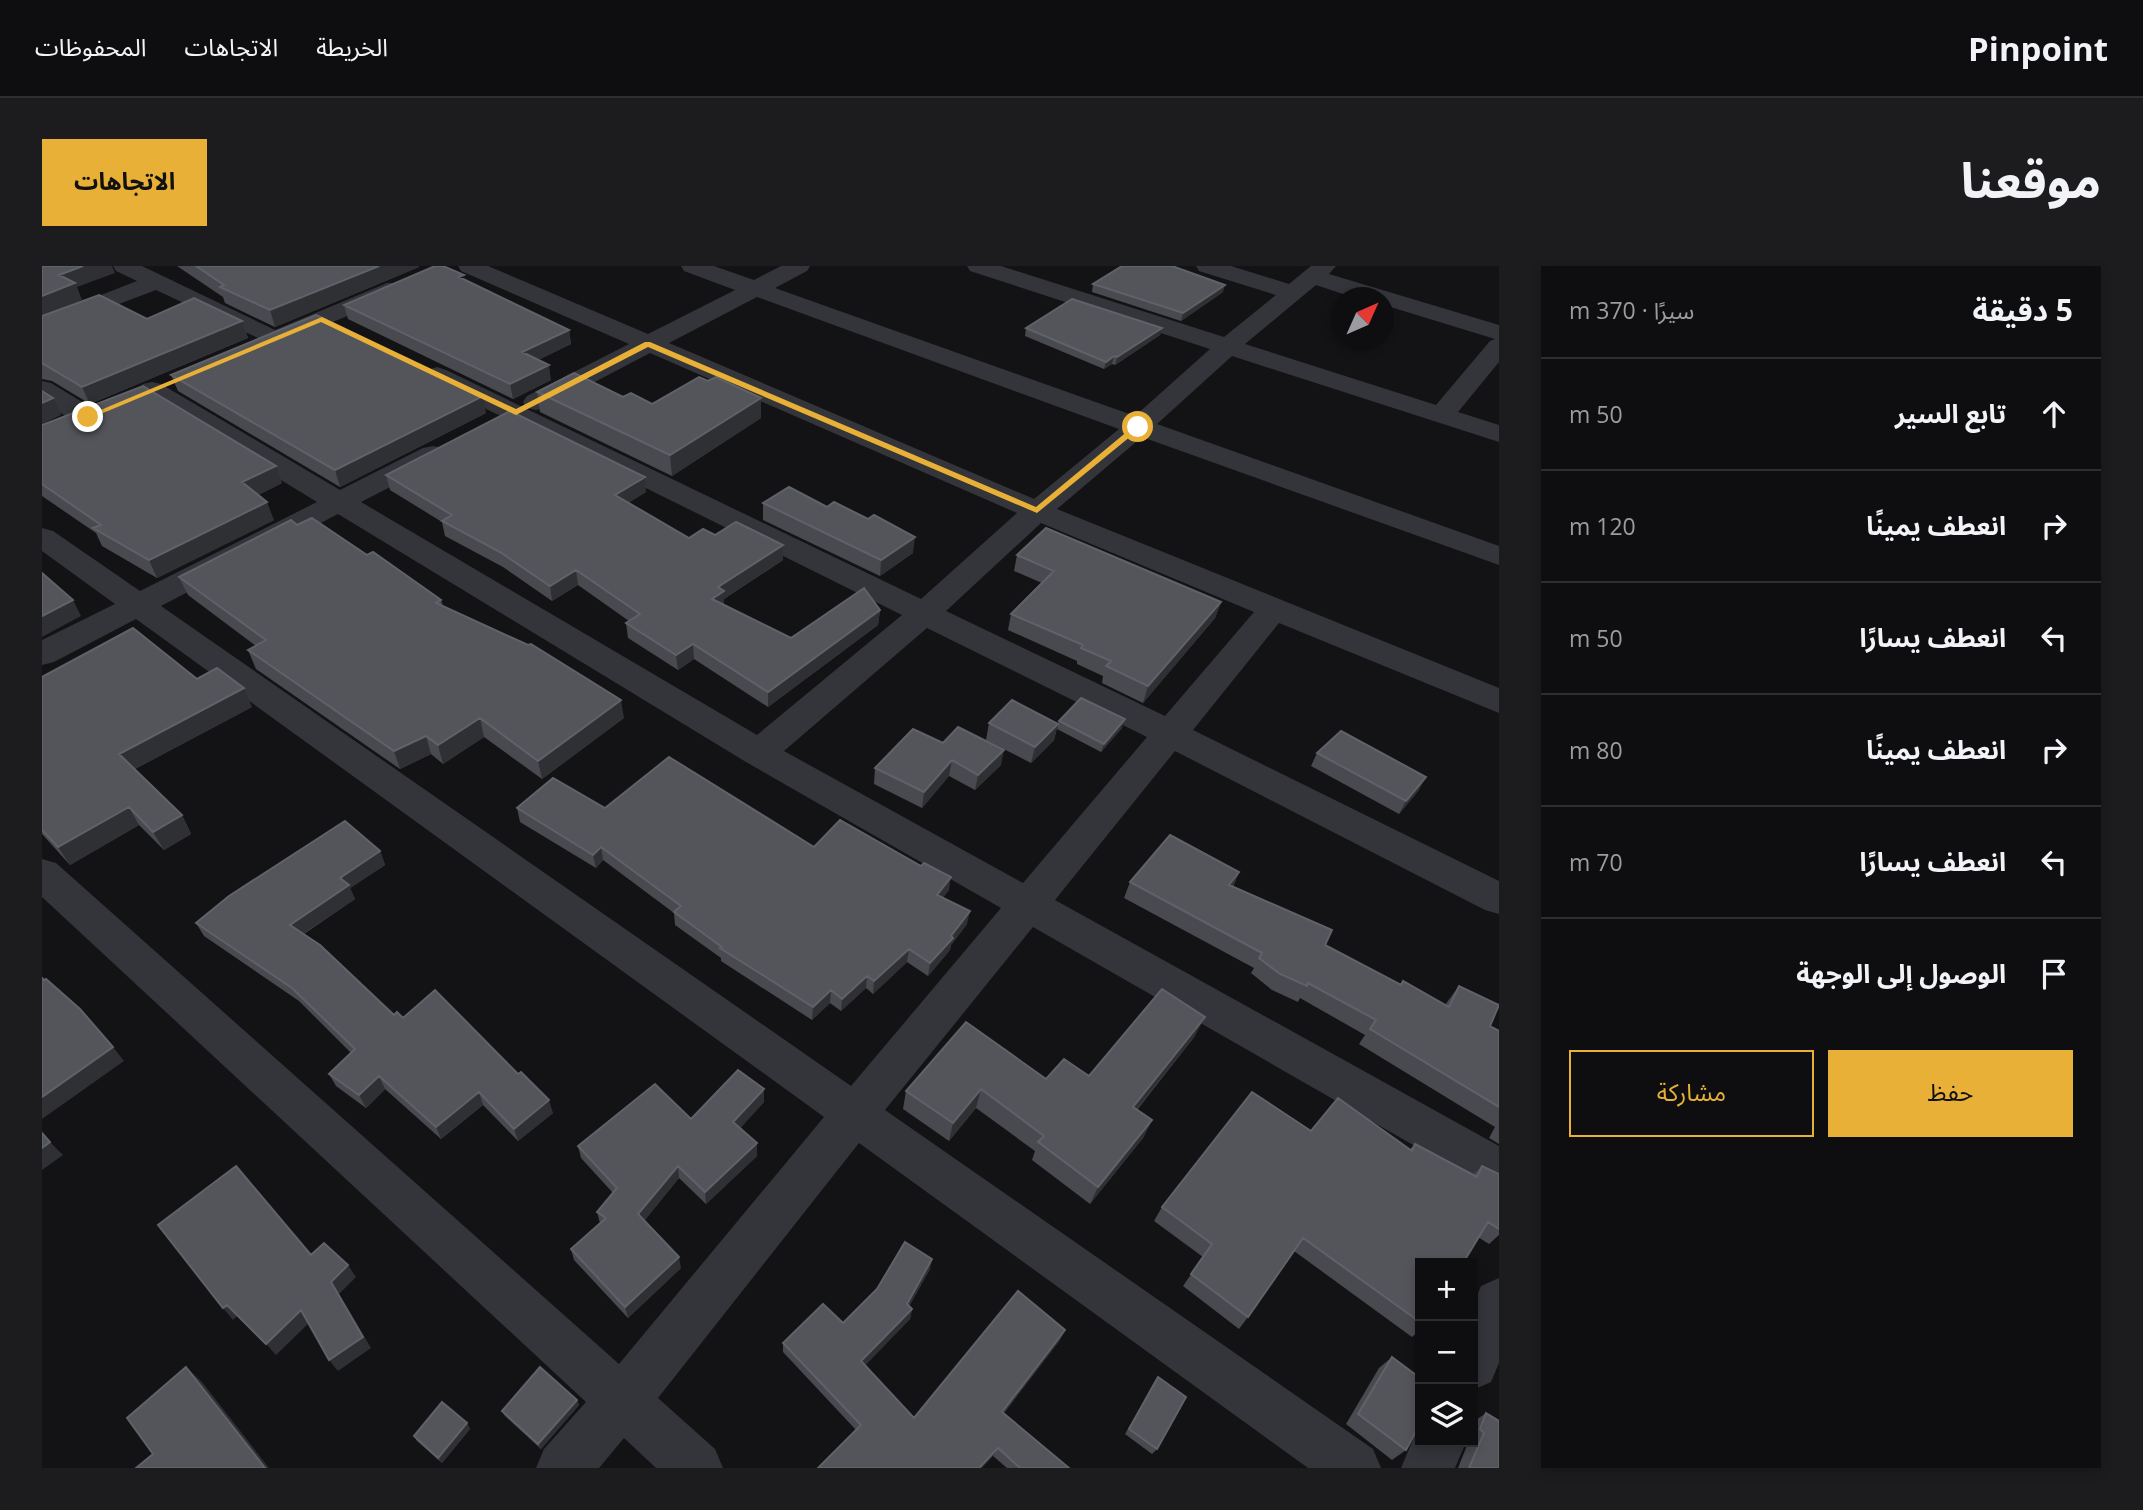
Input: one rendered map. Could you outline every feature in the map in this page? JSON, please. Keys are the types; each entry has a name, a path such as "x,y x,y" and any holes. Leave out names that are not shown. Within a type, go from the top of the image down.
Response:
{"street":[{"path":"124,266 275,339"},
{"path":"469,266 1037,511 1499,701"},
{"path":"692,266 1499,556"},
{"path":"42,654 799,266"},
{"path":"978,266 1499,434"},
{"path":"1207,266 1311,279 1341,287"},
{"path":"759,753 924,613 1228,346 1311,279"},
{"path":"250,349 416,280"},
{"path":"42,326 155,283"},
{"path":"1394,302 1499,333"},
{"path":"322,319 358,337"},
{"path":"1441,416 1499,346"},
{"path":"407,360 1171,734 1499,899"},
{"path":"42,389 76,421 142,394 337,502 759,753 1499,1170"},
{"path":"42,537 856,1112 1354,1468"},
{"path":"563,1468 623,1400 856,1112 1275,607"},
{"path":"42,874 696,1468"},
{"path":"1478,1352 1499,1303"},
{"path":"1428,1468 1437,1447"}],"building":[{"path":"42,266 83,266 59,275 75,283 42,296"},
{"path":"196,266 379,266 270,310 220,287 224,285"},
{"path":"435,266 443,266 464,275 459,277 569,330 522,352 549,365 510,384 344,305"},
{"path":"1122,266 1172,266 1225,285 1183,313 1093,284"},
{"path":"99,295 147,319 194,298 242,321 82,387 42,363 42,316"},
{"path":"1072,299 1162,328 1106,362 1026,328"},
{"path":"316,315 483,396 335,470 171,375"},
{"path":"574,373 623,397 631,393 652,404 699,377 708,381 716,377 761,398 670,455 537,392"},
{"path":"143,386 276,466 242,482 267,502 149,560 93,528 101,525 42,484 42,425"},
{"path":"42,391 53,398 42,403"},
{"path":"510,411 645,477 615,495 689,538 703,529 715,535 736,522 783,545 718,587 724,591 712,599 791,638 864,588 880,610 768,692 693,644 676,655 626,623 640,614 576,570 550,586 500,552 442,521 452,515 386,475"},
{"path":"789,487 827,507 834,502 868,519 874,515 915,537 881,560 763,503"},
{"path":"312,518 367,555 373,552 441,600 436,603 528,645 531,644 621,700 538,761 480,718 438,745 426,736 394,751 248,650 266,640 179,577 291,520 297,525"},
{"path":"1046,528 1221,602 1148,686 1106,666 1111,661 1081,648 1083,645 1011,614 1054,571 1017,555"},
{"path":"42,573 73,600 42,616"},
{"path":"133,628 197,679 217,668 244,688 119,754 182,815 153,832 129,807 58,847 42,830 42,677"},
{"path":"1081,698 1125,719 1104,744 1059,721"},
{"path":"1012,700 1058,724 1035,747 989,723"},
{"path":"958,727 1004,750 978,775 952,760 924,792 875,768 913,729 943,743"},
{"path":"1341,731 1426,777 1406,801 1317,753"},
{"path":"669,757 814,847 840,820 921,866 924,863 951,877 937,895 970,911 951,936 953,938 930,963 909,949 874,981 867,976 842,999 831,990 813,1007 720,948 722,947 674,912 681,906 601,847 593,855 517,808 553,778 605,808"},
{"path":"345,821 380,851 340,878 349,885 290,925 320,945 394,1015 397,1012 403,1018 435,990 518,1074 521,1072 549,1100 514,1129 479,1092 436,1127 379,1076 359,1095 329,1074 355,1049 292,988 196,923 229,896"},
{"path":"1170,835 1239,872 1229,885 1332,930 1325,945 1401,985 1403,981 1449,1007 1459,986 1499,1005 1490,1026 1499,1031 1499,1107 1370,1029 1376,1020 1308,983 1307,986 1280,974 1259,958 1262,953 1130,882"},
{"path":"42,978 80,1009 113,1047 42,1097"},
{"path":"1162,989 1205,1017 1133,1107 1152,1120 1098,1187 1038,1142 1044,1136 981,1089 953,1123 906,1091 966,1022 1046,1079 1064,1059 1089,1076"},
{"path":"738,1070 764,1089 733,1122 757,1143 705,1192 678,1166 638,1214 679,1257 625,1307 571,1249 606,1218 597,1212 617,1188 578,1146 655,1084 691,1119"},
{"path":"1252,1092 1311,1131 1338,1098 1412,1151 1415,1144 1477,1177 1482,1166 1499,1174 1499,1229 1488,1222 1466,1258 1415,1258 1415,1318 1303,1238 1248,1317 1191,1274 1212,1244 1162,1207"},
{"path":"42,1133 50,1142 42,1148"},
{"path":"236,1166 311,1255 324,1243 348,1265 331,1282 363,1337 329,1360 301,1310 266,1344 227,1305 223,1308 158,1225"},
{"path":"905,1242 932,1259 907,1304 912,1309 861,1361 914,1418 1018,1291 1065,1330 1002,1412 1069,1468 1020,1468 998,1448 979,1468 818,1468 861,1425 783,1343 823,1304 843,1323 877,1289"},
{"path":"1392,1357 1415,1374 1415,1433 1406,1450 1358,1414"},
{"path":"186,1367 265,1468 136,1468 153,1454 127,1418"},
{"path":"540,1367 577,1400 538,1444 502,1411"},
{"path":"1158,1377 1186,1397 1157,1449 1129,1429"},
{"path":"442,1402 467,1423 438,1458 414,1436"},
{"path":"1486,1413 1499,1421 1499,1468 1469,1468 1484,1433 1480,1429"}],"route":[{"path":"88,417 322,319 516,412 648,344 1037,511 1138,427"}]}
